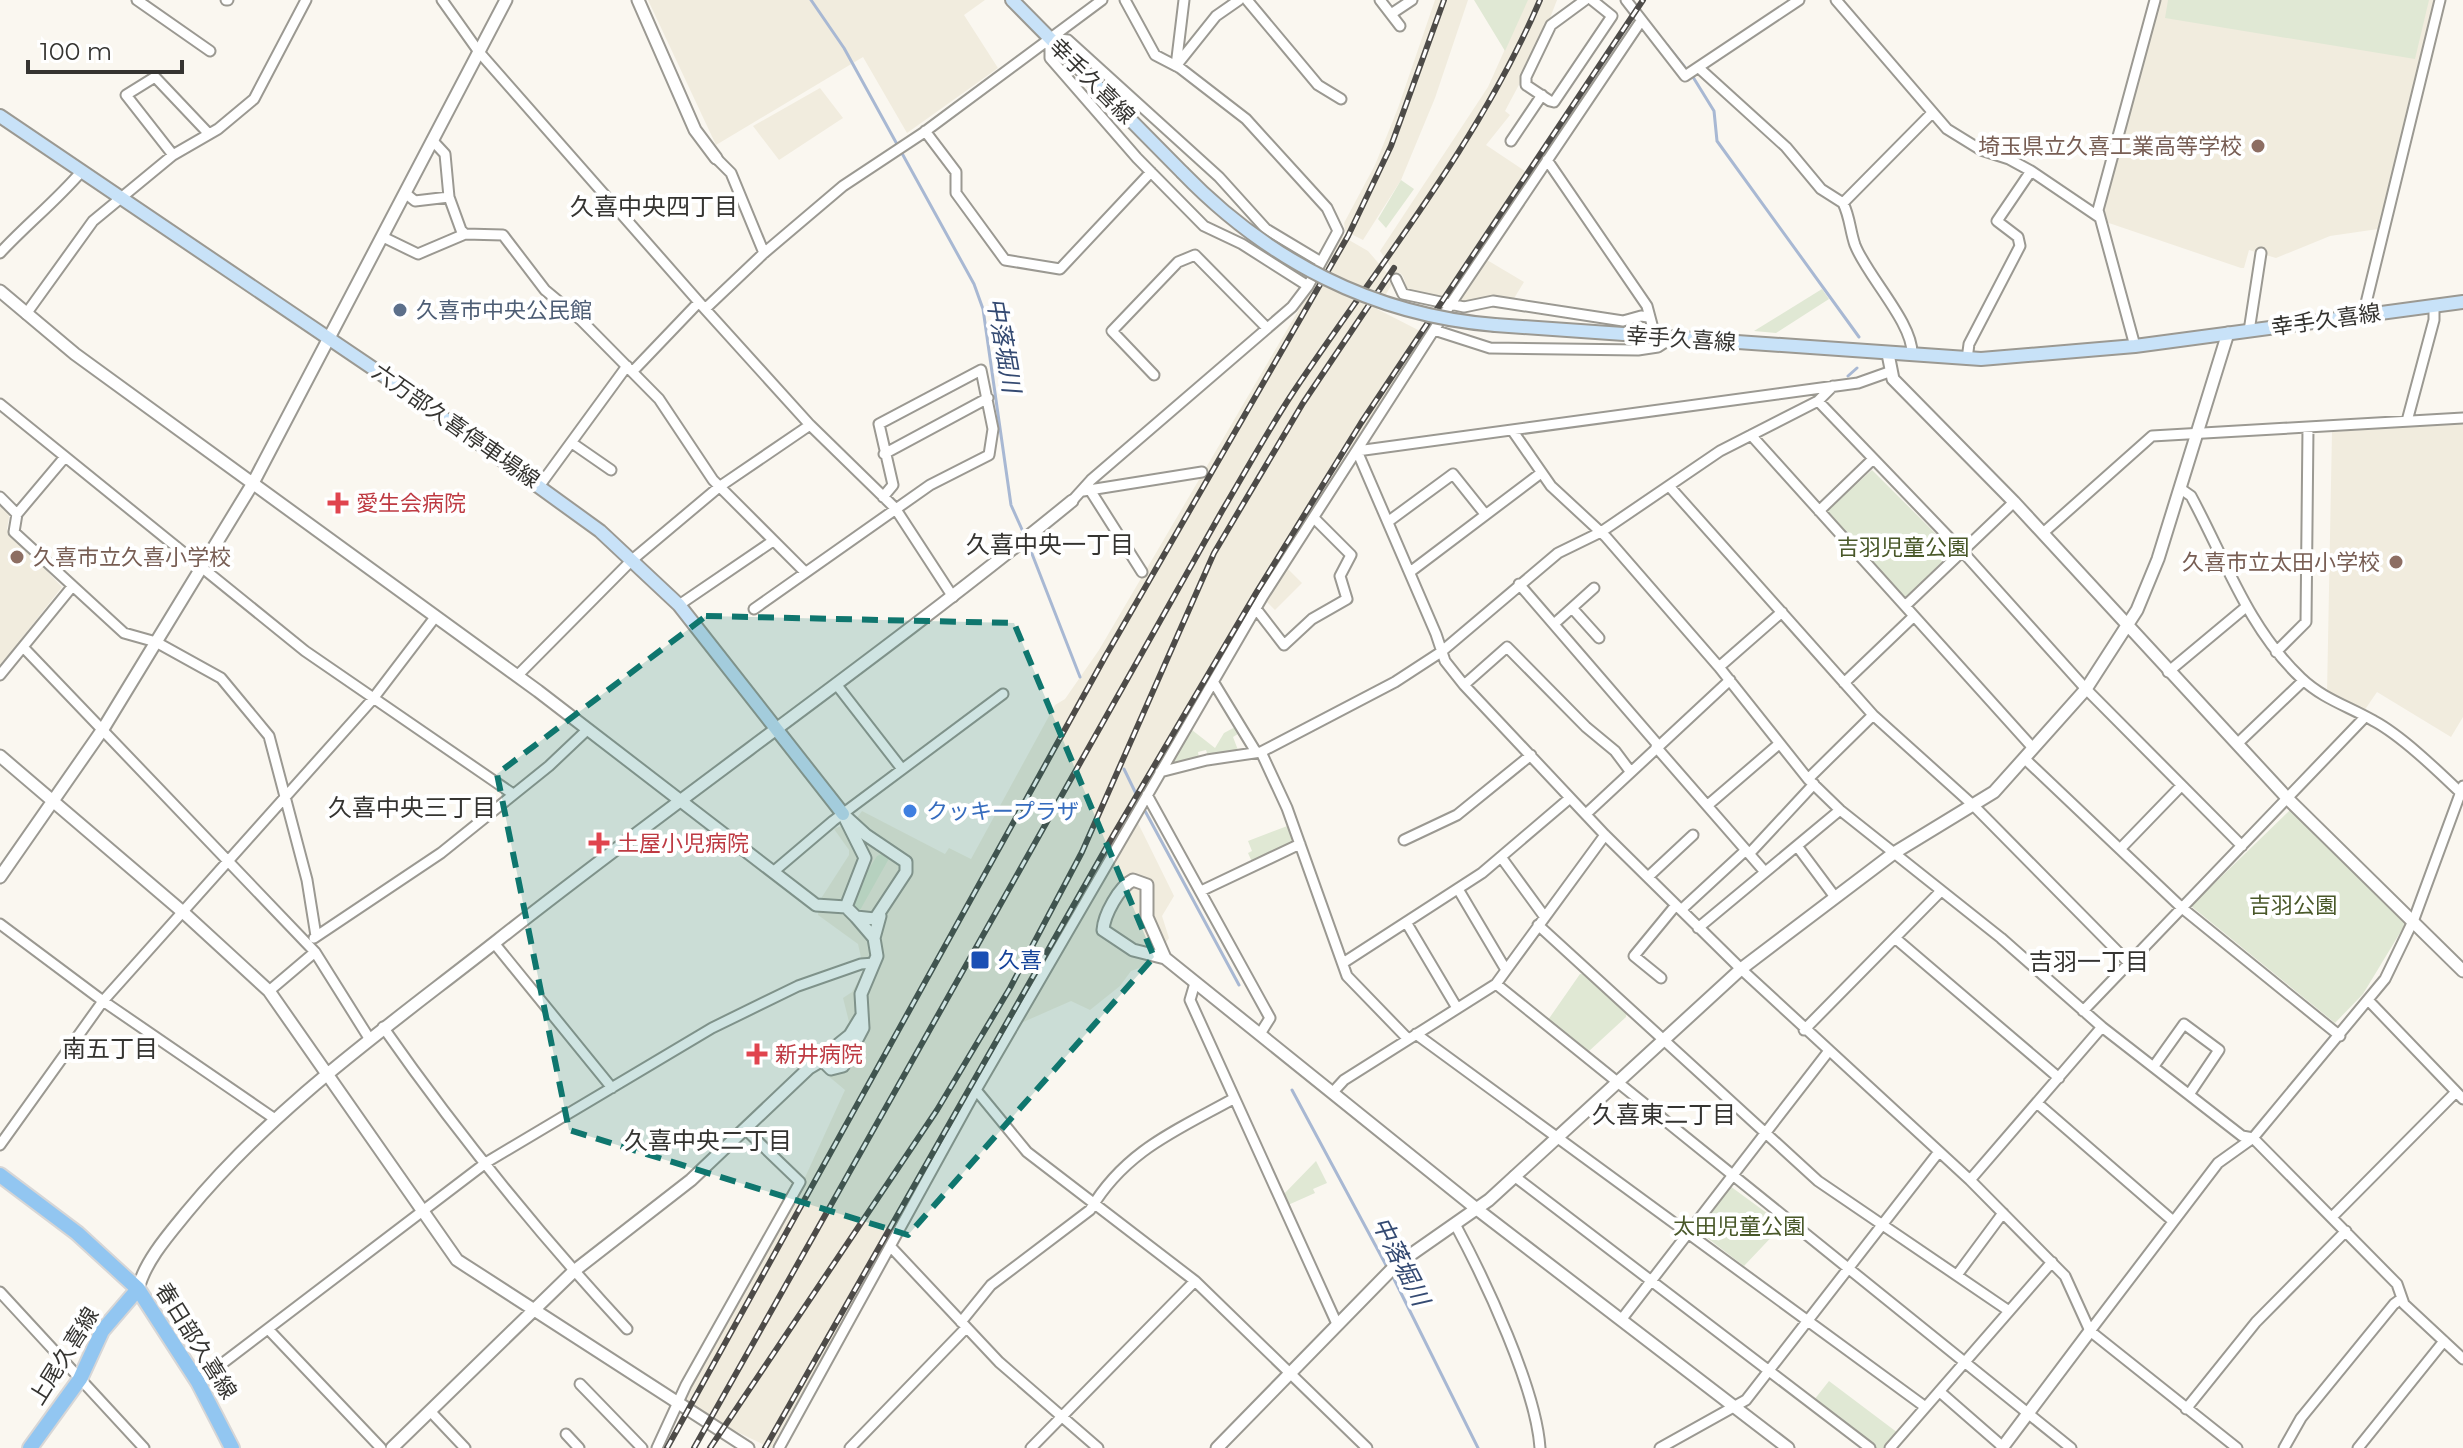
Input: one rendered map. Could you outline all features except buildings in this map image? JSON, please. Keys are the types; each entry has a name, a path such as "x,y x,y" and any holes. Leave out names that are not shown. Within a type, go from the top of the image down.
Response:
{"main road":[{"name":"幸手久喜線","path":"1012,0 1182,172 1251,235 1326,281 1416,313 1495,325 1967,359 2135,346 2463,302"},
{"name":"六万部久喜停車場線","path":"0,116 540,485 632,560 679,605 843,814"},
{"name":"春日部久喜線","path":"1,1178 77,1233 138,1289 198,1382 232,1448"},
{"name":"上尾久喜線","path":"30,1448 80,1379 102,1331 138,1289"}],"street":[{"path":"137,0 210,51"},
{"path":"26,314 93,221 173,155 209,134 254,99 306,0"},
{"path":"442,0 479,52 702,306 810,425 895,508 953,597"},
{"path":"0,877 4,861 53,802 103,729 253,483 506,0"},
{"path":"638,0 695,130 731,173 764,253"},
{"path":"540,485 630,368 843,186 925,131 1102,0"},
{"path":"1087,491 1091,480 1292,307 1308,286 1338,231 1327,208 1246,119 1176,66 1155,55 1125,0"},
{"path":"1176,66 1184,0"},
{"path":"1176,66 1216,16 1239,0"},
{"path":"1247,0 1318,85 1341,99"},
{"path":"1380,0 1400,26"},
{"path":"1391,14 1412,0"},
{"path":"1585,0 1551,25 1526,77 1526,85 1554,102 1612,16 1592,0"},
{"path":"1626,0 1685,76 1799,0"},
{"path":"1836,0 1931,114 1981,150 2009,159 2031,171 2099,217"},
{"path":"2135,346 2099,217 2099,199 2155,0"},
{"path":"2367,315 2366,303 2381,233 2440,0"},
{"path":"779,1448 976,1090 1257,610 1450,305 1641,21"},
{"path":"1050,38 1050,58 1151,172 1204,226 1242,244 1308,286"},
{"path":"1050,38 1068,40 1219,177 1266,229 1321,262"},
{"path":"1699,68 1786,147 1821,189 1843,203 1856,248 1913,344 1912,355"},
{"path":"173,155 126,95 155,77 209,134"},
{"path":"1511,141 1542,95"},
{"path":"1843,203 1931,114"},
{"path":"925,131 956,172 956,193 1001,260 1060,269 1151,172"},
{"path":"432,140 445,154 449,197 465,234"},
{"path":"1547,160 1647,306 1655,336"},
{"path":"1967,359 1969,344 2020,246 2018,237 1997,221 2031,171"},
{"path":"0,253 35,215 45,212 81,172"},
{"path":"405,193 415,201 449,197"},
{"path":"383,237 418,254 465,234 503,235 545,290 659,399 719,487 805,572"},
{"path":"2249,331 2261,253"},
{"path":"1154,375 1112,331 1178,262 1195,255 1267,328"},
{"path":"1396,279 1403,294 1450,305 1464,307 1493,301 1623,321 1648,317"},
{"path":"0,291 26,314 517,676 816,905 846,907 874,938"},
{"path":"2407,421 2434,320 2434,306"},
{"path":"1434,330 1490,348 1638,350 1658,347 1672,338"},
{"path":"1217,1448 1396,1265 1478,1210 1741,969 1894,853 1994,792 2086,689 2128,627 2158,559 2228,333"},
{"path":"1888,354 1889,372 2043,533 2168,672 2289,800 2414,919 2463,971"},
{"path":"754,609 895,508 949,474 989,455 993,429 981,370 879,424 893,485 883,497"},
{"path":"1357,451 1872,381 1889,372"},
{"path":"1160,772 1258,752 1395,682 1441,652 1558,553 1601,532 1720,451 1818,401 1833,386"},
{"path":"884,454 988,398"},
{"path":"1818,401 1962,551 2086,689 2242,846"},
{"path":"0,404 200,569 372,700 513,794"},
{"path":"2043,533 2148,439 2463,418"},
{"path":"517,676 632,560 719,487 810,425"},
{"path":"2276,652 2306,622 2308,428"},
{"path":"1512,430 1562,498 1601,532 1730,680 1779,744 1840,810 2102,1027 2242,1136 2253,1138 2397,1284 2401,1299 2463,1359"},
{"path":"1751,435 2033,748"},
{"path":"572,443 611,470"},
{"path":"1357,451 1389,521 1441,652 1464,685 1605,835 1698,928 1804,1030 1970,1180 2052,1262 2065,1276 2090,1331 2237,1448"},
{"path":"65,457 17,514 14,532 71,588 124,633 156,642 221,678 269,736 307,880 313,944"},
{"path":"1819,511 1872,460"},
{"path":"138,1289 142,1275 176,1225 234,1157 275,1119 369,1038 679,799 953,597 1087,491 1202,472"},
{"path":"1410,572 1541,473"},
{"path":"1389,521 1453,474 1485,514"},
{"path":"1669,486 1873,715 1974,806 2127,961"},
{"path":"1940,1392 2003,1448 2218,1163 2253,1138 2369,1001 2396,959 2414,919 2462,791 2402,741 2365,717 2331,702 2303,681 2276,652 2246,607 2191,496 2181,489"},
{"path":"1087,491 1142,572"},
{"path":"0,497 17,514"},
{"path":"1905,606 2014,502"},
{"path":"1257,610 1284,645 1312,619 1349,597 1340,576 1351,555 1314,518"},
{"path":"679,605 773,541"},
{"path":"1519,584 1765,872"},
{"path":"0,675 71,588"},
{"path":"1554,624 1594,588"},
{"path":"2168,672 2246,607"},
{"path":"1572,608 1599,638"},
{"path":"1719,667 1782,612"},
{"path":"0,1145 103,1001 372,700 436,616"},
{"path":"1844,683 1914,616"},
{"path":"23,647 228,862 313,944 369,1038"},
{"path":"1464,685 1507,647 1586,727 1615,751 1630,771"},
{"path":"1586,814 1730,680"},
{"path":"2237,744 2303,681"},
{"path":"1214,683 1258,752 1300,844 1347,976 1412,1037 1688,1231 1924,1406"},
{"path":"836,684 902,769"},
{"path":"773,872 843,814 1003,694"},
{"path":"1661,978 1634,956 1679,907 1748,852 1873,715"},
{"path":"2083,1011 2127,961 2289,800 2365,717"},
{"path":"269,991 313,944 405,880 587,730"},
{"path":"1708,805 1779,744"},
{"path":"1404,840 1457,815 1531,755"},
{"path":"0,756 184,913 269,991 457,1260 677,1405 748,1448"},
{"path":"2024,758 2182,908 2340,1036"},
{"path":"2121,848 2181,786"},
{"path":"1146,796 1270,1018 1260,1034"},
{"path":"1343,963 1458,889 1570,798"},
{"path":"1698,928 1840,810"},
{"path":"824,1059 831,1069 843,1066 863,1028 861,994 874,963 874,938 880,916 907,867 904,858 886,848 843,814"},
{"path":"843,814 863,849 865,862"},
{"path":"1333,1092 1344,1080 1496,984 1605,835"},
{"path":"1648,877 1693,835"},
{"path":"1201,891 1300,844"},
{"path":"1797,846 1835,897"},
{"path":"846,907 865,862 879,848 886,848"},
{"path":"1501,857 1541,920 1818,1181 2009,1311"},
{"path":"1165,958 1133,950 1103,930 1104,922 1125,884 1133,880 1147,885 1149,926 1165,958 1478,1210 1788,1448"},
{"path":"1458,889 1506,970"},
{"path":"1804,1030 1941,891"},
{"path":"856,917 869,920 880,916"},
{"path":"1406,922 1457,1008"},
{"path":"0,924 103,1001 275,1119"},
{"path":"1895,938 2059,1078"},
{"path":"494,943 612,1088"},
{"path":"198,1382 487,1162 712,1028 798,986 861,964 874,963"},
{"path":"1195,983 1190,1000 1337,1324"},
{"path":"1496,984 2071,1448"},
{"path":"2332,1217 2459,1096 2369,1001"},
{"path":"392,1448 574,1271 691,1180 814,1063 824,1059 850,1035 861,1017"},
{"path":"2154,1066 2184,1024 2219,1050 2190,1093"},
{"path":"383,1027 462,1135 574,1271 627,1329"},
{"path":"1970,1180 2102,1027"},
{"path":"1621,1320 1828,1052"},
{"path":"976,1090 1027,1152 1195,1281 1367,1448"},
{"path":"850,1448 963,1325 991,1285 1094,1205 1096,1196 1137,1153 1233,1099"},
{"path":"2037,1103 2173,1221"},
{"path":"657,1448 686,1385 800,1182 745,1129"},
{"path":"1660,1448 1748,1397 1807,1317 1938,1153"},
{"path":"1514,1176 1870,1448"},
{"path":"1957,1275 2003,1213"},
{"path":"1456,1226 1519,1365 1537,1420 1540,1448"},
{"path":"2186,1409 2256,1322 2346,1231"},
{"path":"890,1246 999,1362 1098,1448"},
{"path":"1890,1448 2052,1262"},
{"path":"1031,1448 1195,1281"},
{"path":"0,1292 144,1448"},
{"path":"2284,1448 2301,1418 2401,1299"},
{"path":"268,1329 381,1448"},
{"path":"2358,1448 2444,1341"},
{"path":"580,1384 642,1448"},
{"path":"430,1411 465,1448"},
{"path":"566,1434 579,1448"}],"highlighted area":[{"path":"706,616 1014,623 1154,957 908,1235 569,1130 497,774"}],"shaded area":[{"path":"648,0 985,0 964,15 998,68 907,133 863,57 716,145"},
{"path":"1435,0 1468,0 1435,98 1401,180 1363,240 1345,231 1344,223 1375,165"},
{"path":"1527,0 1557,0 1538,49 1505,111 1510,115 1486,145 1531,175 1447,300 1408,291 1403,276 1400,273 1397,276 1380,251 1488,87"},
{"name":"埼玉県立久喜工業高等学校","path":"2160,0 2434,0 2378,229 2330,236 2276,258 2249,250 2244,268 2241,268 2103,221 2102,202"},
{"path":"820,88 843,118 779,160 753,126"},
{"path":"1342,236 1368,251 1394,281 1377,309 1426,334 1352,448 1339,450 1340,458 1346,458 1136,803 771,1448 729,1428 682,1400 786,1219 845,1090 808,1059 850,1026 843,998 852,992 864,971 858,944 818,915 820,900 849,855 849,850 834,829 856,819 862,811 945,854 949,848 971,859 1055,705 1065,699 1099,650"},
{"path":"1487,260 1524,282 1513,300 1489,297 1459,302"},
{"name":"久喜市立太田小学校","path":"2463,423 2463,717 2451,737 2377,692 2364,711 2327,694 2332,432"},
{"name":"久喜市立久喜小学校","path":"0,503 10,512 7,529 62,587 0,666"},
{"path":"1287,568 1302,583 1275,610 1266,601"},
{"path":"1138,823 1174,896 1162,916 1169,938 1151,964 1131,971 1120,986 1090,1010 1071,1001 1021,1023"}],"green space":[{"path":"1474,0 1528,0 1505,51"},
{"path":"2168,0 2429,0 2415,59 2165,18"},
{"path":"1401,180 1414,189 1386,228 1378,219"},
{"path":"1822,289 1829,299 1776,333 1754,331"},
{"name":"吉羽児童公園","path":"1872,470 1953,551 1905,598 1827,511"},
{"path":"1237,726 1241,732 1233,737 1238,750 1208,756 1206,750 1198,752 1199,758 1171,764 1192,730 1215,748 1224,733"},
{"name":"吉羽公園","path":"2290,810 2406,923 2363,994 2335,1023 2191,906"},
{"path":"1290,825 1297,843 1253,864 1248,853 1252,851 1248,841"},
{"path":"883,853 891,855 859,912 853,909 855,891 877,856"},
{"path":"1580,974 1585,974 1627,1011 1626,1017 1588,1052 1548,1020"},
{"path":"1316,1161 1327,1183 1313,1189 1315,1193 1288,1205 1283,1195"},
{"name":"太田児童公園","path":"1730,1186 1779,1222 1780,1228 1744,1266 1698,1231"},
{"path":"1829,1381 1898,1433 1885,1448 1875,1448 1814,1400"}],"waterway":[{"name":"中落堀川","path":"811,0 844,48 974,284 983,309 1011,505 1024,534"},
{"path":"1667,45 1687,70"},
{"path":"1693,77 1714,111 1717,141 1859,337"},
{"path":"1848,376 1857,368"},
{"name":"中落堀川","path":"1027,541 1080,677"},
{"name":"中落堀川","path":"1124,769 1140,802"},
{"name":"中落堀川","path":"1144,809 1239,985"},
{"name":"中落堀川","path":"1292,1090 1387,1267"},
{"name":"中落堀川","path":"1391,1273 1478,1448"}],"railway":[{"path":"667,1448 1105,657 1348,236 1391,146 1444,0"},
{"path":"694,1448 1257,451 1294,391 1458,153 1515,53 1540,0"},
{"path":"765,1448 1114,834 1256,593 1361,423 1643,0"},
{"path":"710,1448 937,1110 1010,988 1082,852 1214,553 1303,403 1394,268"}],"place":[{"name":"埼玉県立久喜工業高等学校","path":"2258,146"},
{"name":"久喜市中央公民館","path":"400,310"},
{"name":"愛生会病院","path":"338,503"},
{"name":"久喜市立久喜小学校","path":"17,557"},
{"name":"久喜市立太田小学校","path":"2396,562"},
{"name":"クッキープラザ","path":"910,811"},
{"name":"土屋小児病院","path":"599,843"},
{"name":"久喜","path":"980,960"},
{"name":"新井病院","path":"757,1054"}],"district":[{"name":"久喜中央四丁目","path":"654,206"},
{"name":"久喜中央一丁目","path":"1050,544"},
{"name":"久喜中央三丁目","path":"412,807"},
{"name":"吉羽一丁目","path":"2089,961"},
{"name":"南五丁目","path":"110,1048"},
{"name":"久喜東二丁目","path":"1664,1114"},
{"name":"久喜中央二丁目","path":"708,1140"}]}
